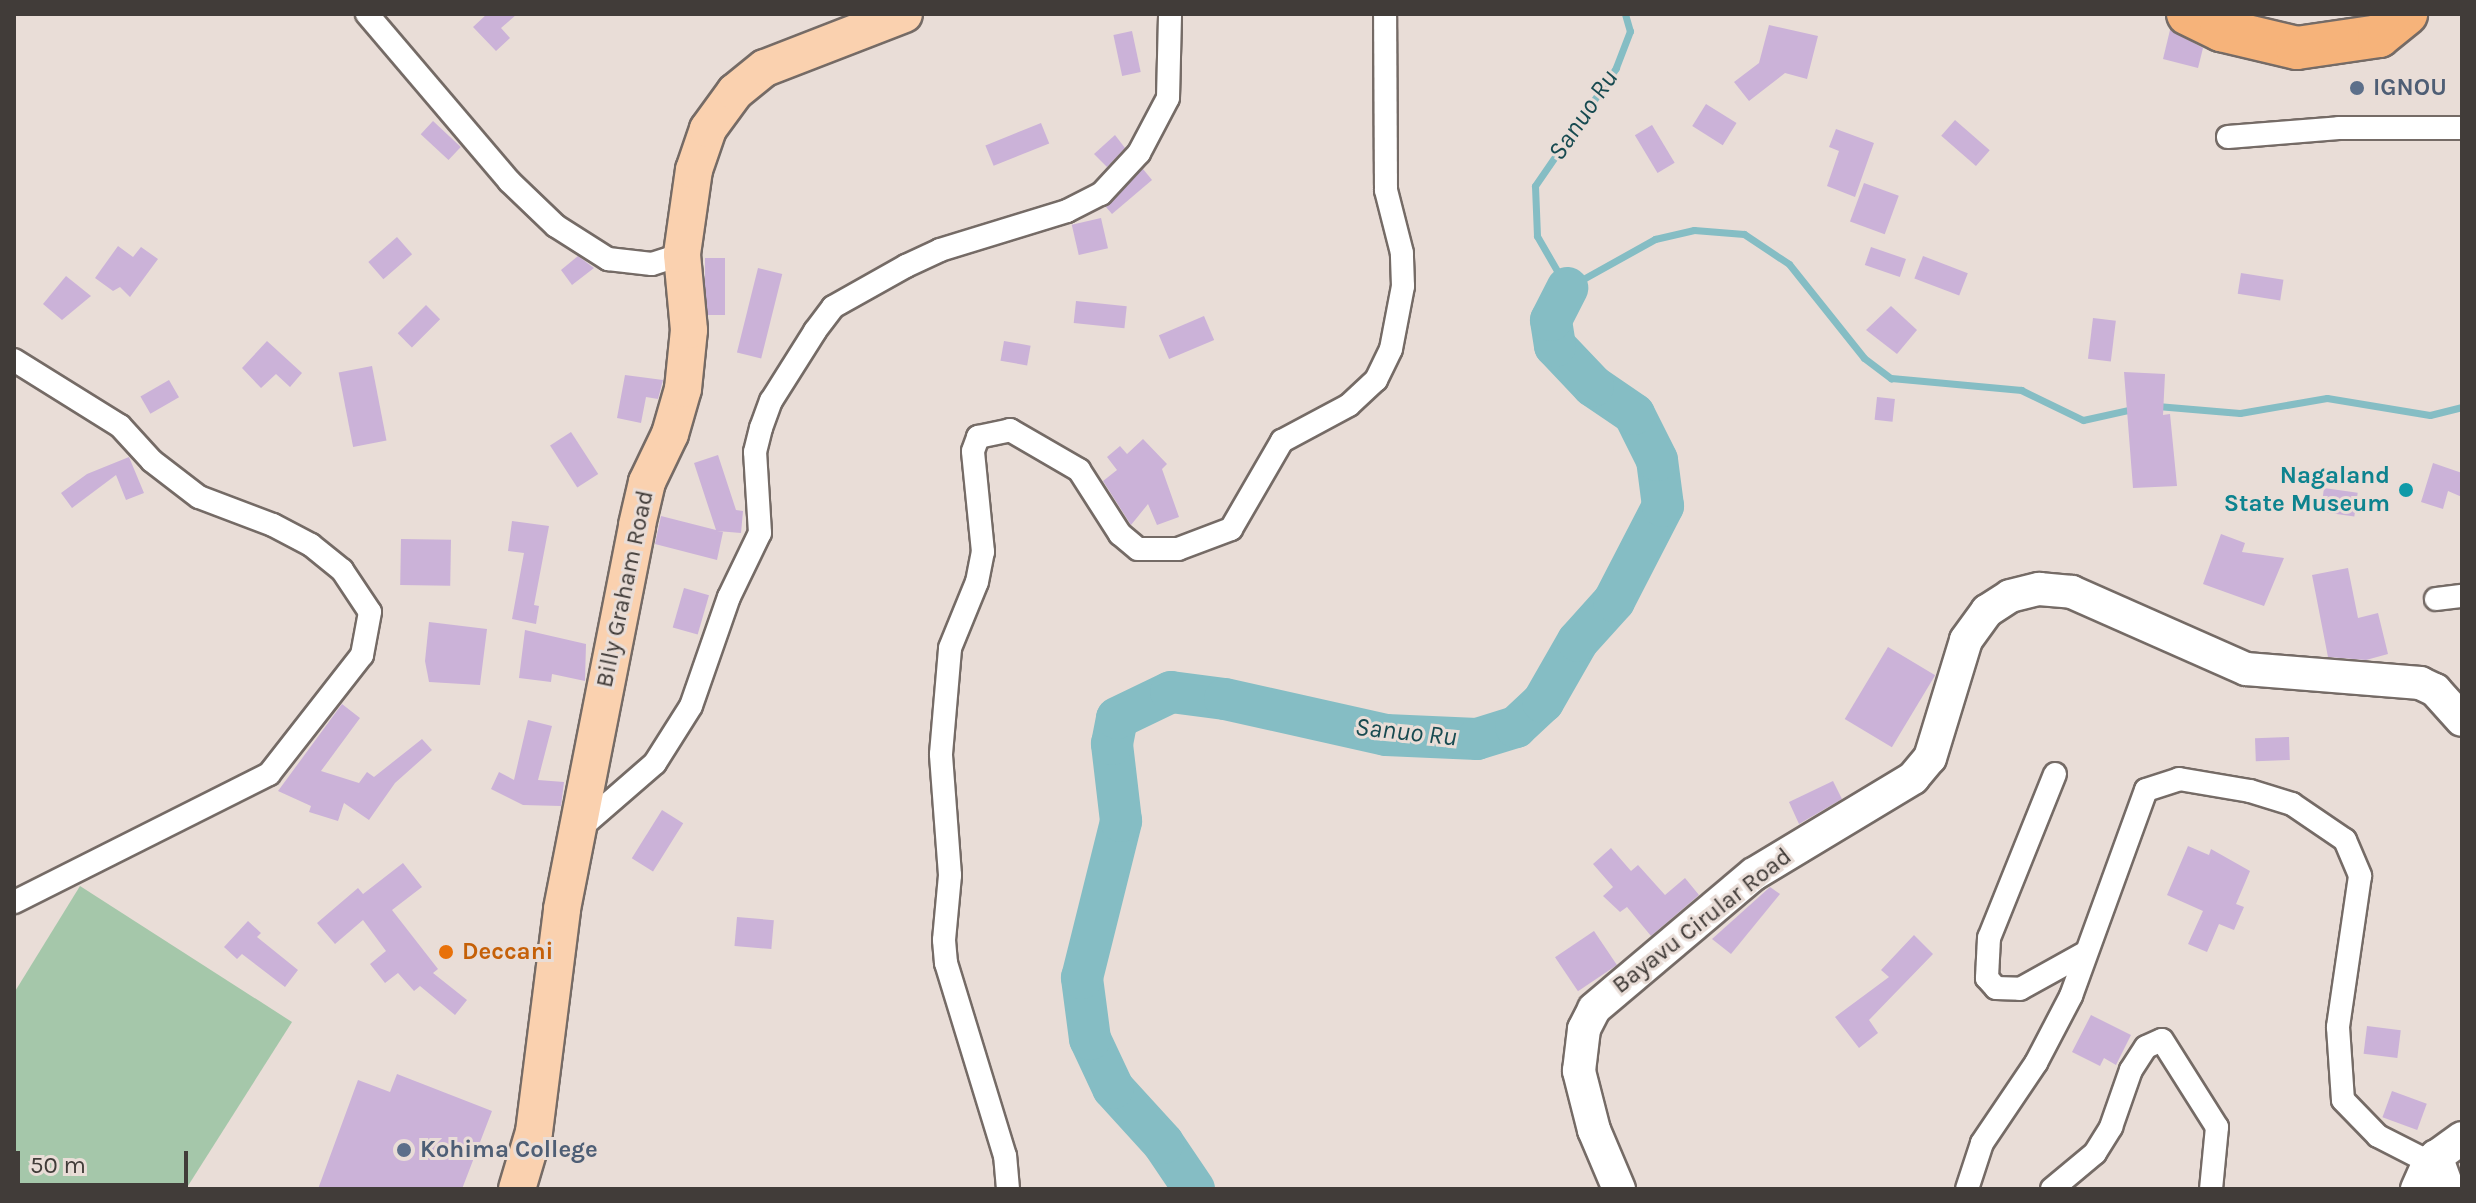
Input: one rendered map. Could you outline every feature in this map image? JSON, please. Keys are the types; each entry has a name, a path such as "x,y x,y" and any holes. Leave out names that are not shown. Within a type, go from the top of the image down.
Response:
{"highway":[{"path":"2188,14 2221,30 2297,48 2379,36 2406,14"}],"main road":[{"name":"Billy Graham Road","path":"517,1189 544,1073 551,981 577,831 647,482 670,434 683,389 689,330 682,254 694,170 708,129 735,92 765,68 904,14"}],"street":[{"path":"367,14 509,181 556,226 608,259 652,264 682,254"},
{"path":"577,831 655,763 691,706 729,597 760,533 755,452 761,428 771,401 815,331 833,307 906,266 940,250 1067,211 1101,194 1139,153 1168,98 1170,14"},
{"path":"1008,1189 1005,1156 946,963 944,940 950,875 941,754 950,648 977,582 983,552 973,451 978,437 1010,430 1079,470 1120,534 1138,549 1178,549 1231,529 1282,441 1349,405 1376,380 1391,349 1403,286 1402,253 1386,190 1385,14"},
{"path":"2228,137 2339,128 2462,128"},
{"path":"14,360 120,426 152,461 199,497 273,525 311,545 362,593 370,612 370,631 362,655 269,774 14,902"},
{"name":"Bayavu Cirular Road","path":"1619,1189 1594,1130 1579,1071 1584,1029 1594,1009 1754,874 1913,778 1930,758 1966,640 1987,611 2010,596 2039,589 2072,592 2246,669 2420,683 2435,690 2462,720"},
{"path":"2436,599 2462,596"},
{"path":"2055,774 1989,938 1987,978 1996,988 2020,989 2085,953"},
{"path":"1967,1189 1982,1143 2060,1019 2146,790 2179,779 2250,791 2292,804 2345,840 2360,876 2338,1027 2343,1100 2378,1136 2428,1169 2448,1189"},
{"path":"2052,1189 2095,1153 2115,1117 2131,1070 2146,1047 2162,1040 2217,1127 2211,1189"},
{"path":"2428,1169 2462,1138"}],"green space":[{"path":"80,886 292,1022 186,1189 14,1189 14,993"}],"building":[{"path":"487,14 517,14 501,28 510,38 496,51 473,27"},
{"path":"1769,25 1818,36 1807,79 1785,73 1749,101 1734,82 1759,63"},
{"path":"2170,30 2203,48 2198,68 2163,59"},
{"path":"1132,31 1141,72 1122,76 1113,35"},
{"path":"1706,104 1737,123 1723,145 1692,126"},
{"path":"1955,120 1990,150 1976,166 1941,136"},
{"path":"433,121 461,147 449,160 421,134"},
{"path":"1041,123 1049,143 994,166 985,145"},
{"path":"1652,125 1675,163 1658,173 1635,135"},
{"path":"1836,129 1874,143 1855,197 1827,186 1839,151 1829,147"},
{"path":"1115,135 1125,148 1107,167 1094,154"},
{"path":"1143,169 1152,180 1112,214 1106,207"},
{"path":"1864,183 1899,196 1885,234 1850,222"},
{"path":"1101,218 1108,248 1079,255 1072,225"},
{"path":"397,237 412,254 383,279 368,262"},
{"path":"118,246 133,257 141,247 158,259 130,297 120,287 113,291 95,278"},
{"path":"1871,247 1906,259 1900,277 1865,265"},
{"path":"578,256 594,268 572,285 561,270"},
{"path":"1923,256 1968,273 1959,296 1914,278"},
{"path":"705,258 725,258 725,315 705,315"},
{"path":"758,268 782,274 761,358 737,352"},
{"path":"2241,273 2283,280 2280,300 2238,294"},
{"path":"66,276 91,296 62,320 43,304"},
{"path":"1076,301 1127,306 1124,328 1074,323"},
{"path":"426,305 440,319 412,347 398,333"},
{"path":"1891,306 1917,330 1897,354 1866,330"},
{"path":"1204,316 1214,340 1169,359 1159,335"},
{"path":"2093,318 2116,321 2111,361 2088,359"},
{"path":"267,341 302,373 290,387 276,374 261,388 242,368"},
{"path":"1004,341 1031,346 1027,365 1001,361"},
{"path":"372,366 387,441 353,447 339,372"},
{"path":"2124,372 2165,374 2163,415 2170,414 2177,486 2133,488"},
{"path":"625,375 663,380 658,399 646,397 641,423 617,418"},
{"path":"169,380 179,397 150,414 140,396"},
{"path":"1877,397 1895,399 1892,422 1875,420"},
{"path":"571,432 598,474 577,488 550,446"},
{"path":"1143,439 1167,464 1162,469 1179,517 1157,525 1148,504 1131,525 1103,481 1117,470 1107,457 1120,446 1127,454"},
{"path":"718,455 736,510 743,511 741,533 717,531 723,532 717,560 655,544 661,516 716,530 694,463"},
{"path":"129,457 144,493 126,500 116,475 72,508 61,493 87,474"},
{"path":"2433,463 2462,473 2462,497 2448,491 2443,509 2421,502"},
{"path":"2324,488 2358,493 2354,516 2321,512"},
{"path":"512,521 549,526 534,605 539,606 536,624 512,619 524,553 508,551"},
{"path":"2221,534 2245,543 2242,552 2284,558 2264,606 2203,584"},
{"path":"401,539 451,540 450,586 400,585"},
{"path":"2348,568 2358,618 2378,613 2388,654 2366,660 2328,657 2312,575"},
{"path":"684,588 709,595 698,635 673,627"},
{"path":"429,622 487,629 480,685 429,682 425,661"},
{"path":"525,630 586,644 585,681 552,674 551,682 519,678"},
{"path":"1888,647 1935,675 1892,747 1845,719"},
{"path":"342,704 360,718 321,771 359,783 367,772 374,777 422,739 432,750 395,783 369,820 344,803 338,821 309,812 311,806 278,791"},
{"path":"528,720 552,726 538,780 564,782 561,806 523,805 491,789 499,772 514,780"},
{"path":"2289,737 2290,760 2256,761 2255,738"},
{"path":"1833,781 1842,799 1799,824 1789,802"},
{"path":"662,810 683,823 653,872 632,858"},
{"path":"2188,846 2209,855 2211,849 2250,871 2236,904 2244,907 2234,930 2219,924 2207,952 2188,944 2203,911 2167,895"},
{"path":"1611,848 1631,871 1638,865 1665,895 1685,878 1699,895 1651,936 1627,907 1620,912 1603,896 1613,887 1593,864"},
{"path":"403,863 422,887 392,910 438,969 433,973 467,1000 455,1015 420,986 414,991 398,973 385,983 370,964 386,951 363,920 335,944 317,923 358,888 363,894"},
{"path":"1770,887 1780,894 1731,954 1712,939"},
{"path":"737,917 774,920 771,949 734,946"},
{"path":"248,921 261,933 257,937 298,970 285,987 242,954 237,959 224,947"},
{"path":"1594,931 1617,965 1578,991 1555,957"},
{"path":"1914,935 1933,954 1869,1020 1878,1033 1859,1048 1835,1017 1889,977 1881,970"},
{"path":"2091,1015 2131,1035 2116,1065 2104,1058 2100,1066 2072,1052"},
{"path":"2367,1026 2401,1030 2397,1058 2364,1054"},
{"name":"Kohima College","path":"397,1074 492,1111 462,1189 318,1189 358,1080 390,1092"},
{"path":"2392,1091 2427,1104 2417,1130 2382,1117"}],"waterway":[{"path":"1625,14 1630,31 1616,68 1535,186 1537,236 1567,288 1655,239 1694,230 1744,234 1789,264 1864,358 1891,378 2021,390 2083,420 2137,408"},
{"name":"Sanuo Ru","path":"1194,1189 1163,1143 1113,1088 1090,1039 1082,978 1121,821 1112,744 1117,718 1171,692 1225,699 1386,735 1477,739 1516,727 1543,702 1578,641 1614,601 1663,506 1657,460 1634,414 1593,386 1555,346 1551,320 1567,288"},
{"path":"2157,406 2240,413 2327,398 2430,415 2462,407"}],"place":[{"name":"IGNOU","path":"2357,88"},
{"name":"Nagaland State Museum","path":"2406,490"},
{"name":"Deccani","path":"446,952"},
{"name":"Kohima College","path":"404,1150"}]}
